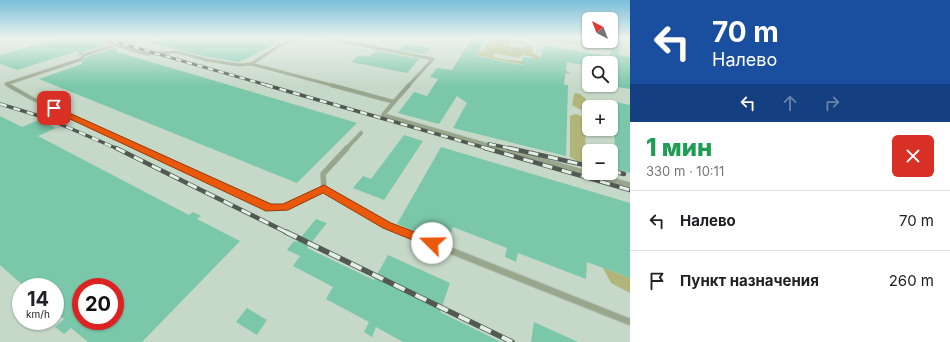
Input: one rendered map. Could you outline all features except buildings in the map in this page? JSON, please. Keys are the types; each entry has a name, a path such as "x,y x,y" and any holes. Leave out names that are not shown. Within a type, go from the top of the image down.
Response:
{"lane":[{"path":"87,54 84,55 82,59 6,84 31,98 270,208 284,208 324,188"},
{"path":"185,54 207,60 239,65 251,64 394,102"},
{"path":"251,64 266,54"},
{"path":"411,54 433,58 383,115 630,185"},
{"path":"324,188 323,174 361,133"},
{"path":"324,188 387,225 630,322"}],"shaded area":[{"path":"0,54 630,54 630,342 0,342"}],"green space":[{"path":"473,54 495,54 493,57 567,66 563,69 571,74 480,56"},
{"path":"500,54 535,54 543,59 538,61 533,57 522,55 519,58"},
{"path":"574,94 580,94 586,99 582,100 581,110 572,105"},
{"path":"576,114 582,117 582,136 585,136 586,144 582,144 582,162 577,161 570,157 570,116"},
{"path":"603,268 630,278 630,293 611,283"}],"railway":[{"path":"158,54 270,86"},
{"path":"266,85 489,149"},
{"path":"0,104 46,118 118,149"},
{"path":"489,144 509,148"},
{"path":"116,148 288,233"},
{"path":"485,148 630,190"},
{"path":"509,148 514,149"},
{"path":"509,148 582,164"},
{"path":"618,173 624,174"},
{"path":"286,232 512,342"}],"route":[{"path":"54,108 270,208 284,208 324,188 387,225 432,243"}]}
